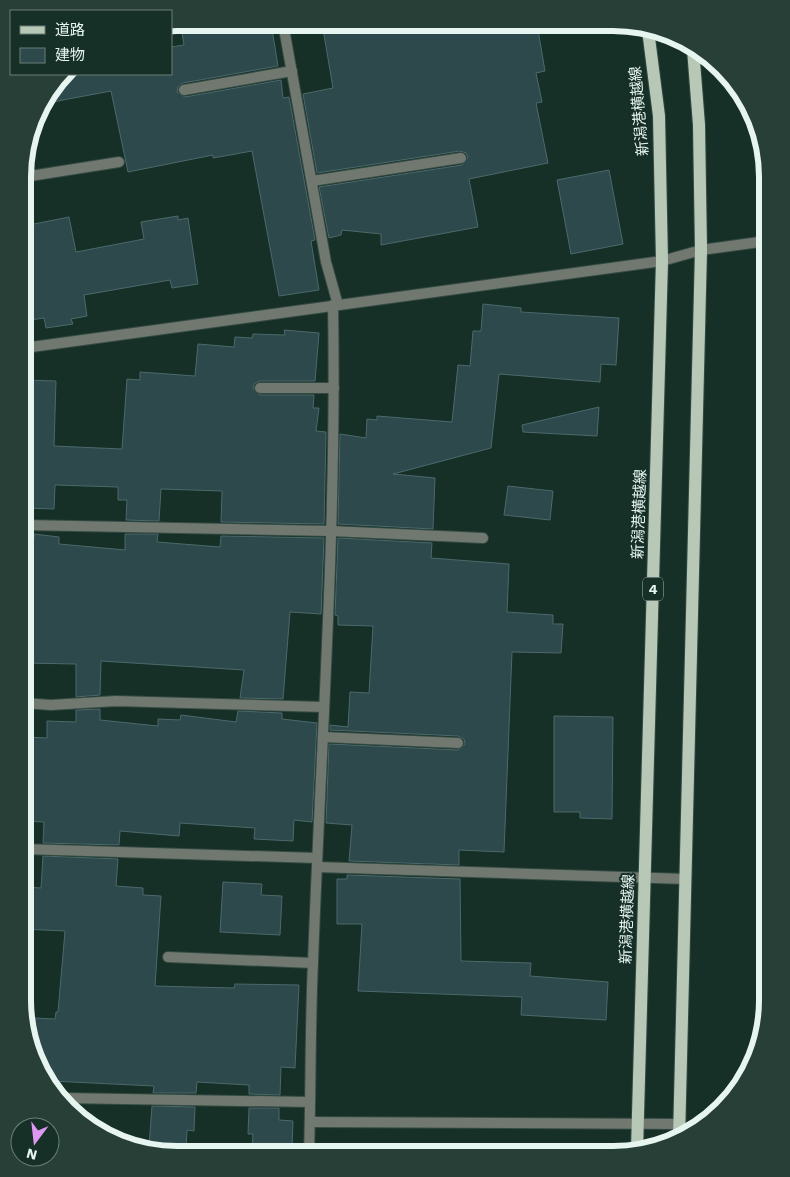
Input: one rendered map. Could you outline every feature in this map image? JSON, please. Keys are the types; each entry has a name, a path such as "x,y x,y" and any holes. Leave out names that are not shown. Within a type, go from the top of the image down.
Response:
{"main road":[{"name":"新潟港横越線","path":"637,1144 662,261 659,116 649,36"},
{"path":"680,1129 701,250 699,125 694,56"}],"street":[{"path":"285,32 326,262 336,305 331,531 313,963 309,1146"},
{"path":"184,90 292,72"},
{"path":"312,181 461,158"},
{"path":"31,176 119,162"},
{"path":"31,347 662,261 701,250 759,242"},
{"path":"260,388 334,388"},
{"path":"31,525 331,531 483,538"},
{"path":"31,704 51,705 116,701 324,707"},
{"path":"323,737 458,743"},
{"path":"31,849 686,879"},
{"path":"168,957 313,963"},
{"path":"69,1098 309,1102"},
{"path":"310,1122 680,1124"}],"building":[{"path":"538,31 545,71 536,73 542,102 536,103 548,163 469,179 478,227 381,245 381,234 342,230 341,235 329,238 319,187 462,165 468,157 466,153 460,151 317,173 303,94 333,88 323,32"},
{"path":"272,32 278,66 183,83 178,87 177,92 185,97 281,80 283,98 289,97 315,240 311,241 319,290 279,296 252,151 213,158 213,155 128,172 111,91 52,102 73,75 172,75 172,47 184,45 182,33"},
{"path":"609,170 623,244 571,254 557,180"},
{"path":"178,216 178,220 188,218 198,284 172,288 170,280 84,295 87,316 71,319 73,324 46,328 44,318 31,320 31,225 69,217 76,252 144,239 141,222"},
{"path":"483,304 521,308 521,312 619,318 616,365 601,364 600,382 499,374 491,448 393,474 435,478 433,529 338,524 340,434 366,438 367,419 377,420 377,416 452,422 458,365 470,366 473,331 481,331"},
{"path":"284,330 319,333 315,381 260,381 254,384 253,388 260,395 314,395 313,408 319,408 316,431 326,432 324,524 221,522 222,491 161,489 159,521 126,520 127,500 118,500 118,487 55,485 54,509 31,508 31,380 56,381 54,446 122,449 127,379 140,380 140,372 195,376 198,344 234,347 235,337 252,338 253,334 285,335"},
{"path":"599,407 597,436 523,432 522,425"},
{"path":"508,486 553,491 550,520 504,515"},
{"path":"34,534 59,537 59,544 125,550 125,534 158,534 157,542 220,547 221,536 324,538 321,614 290,612 283,699 240,698 244,670 101,661 100,695 76,697 76,664 31,663"},
{"path":"338,538 432,543 431,558 509,564 507,612 553,615 553,624 563,624 561,653 512,652 504,852 459,850 459,865 349,861 352,825 326,823 329,744 458,750 465,744 464,739 458,736 330,730 330,725 348,727 350,692 369,693 373,626 338,625 338,616 335,615"},
{"path":"100,709 100,720 158,726 158,719 180,720 181,715 236,722 238,711 282,713 282,719 317,723 312,822 294,820 293,841 254,839 255,828 180,823 179,836 120,831 119,845 43,843 44,822 31,821 31,737 47,738 47,721 76,722 76,710"},
{"path":"554,716 613,717 612,819 580,818 580,812 554,812"},
{"path":"43,856 118,859 116,886 143,888 143,895 161,896 155,986 234,988 235,984 299,985 295,1068 281,1067 280,1095 249,1094 249,1085 197,1082 196,1093 153,1093 154,1086 56,1081 42,1056 35,1031 35,1018 55,1019 56,1012 58,1012 65,931 31,929 31,887 41,888"},
{"path":"347,875 460,879 461,961 531,963 530,976 608,982 606,1020 521,1015 522,997 358,991 362,924 337,924 337,879 347,879"},
{"path":"223,882 262,884 261,895 282,896 280,935 220,932"},
{"path":"152,1106 195,1107 194,1131 187,1130 186,1146 149,1143"},
{"path":"249,1108 279,1108 279,1120 293,1121 292,1146 252,1146 253,1134 248,1134"}]}
